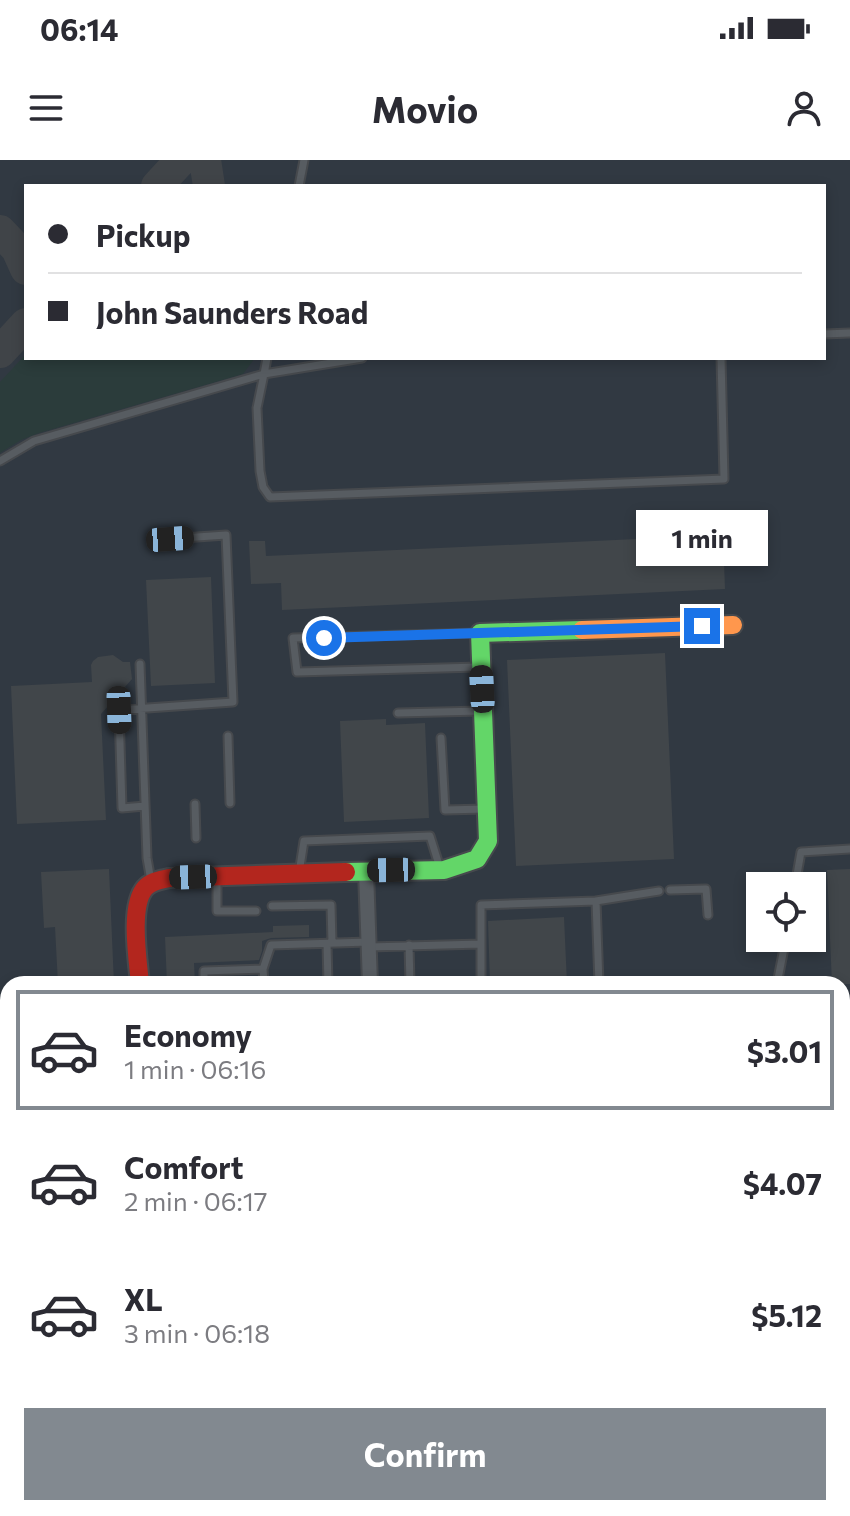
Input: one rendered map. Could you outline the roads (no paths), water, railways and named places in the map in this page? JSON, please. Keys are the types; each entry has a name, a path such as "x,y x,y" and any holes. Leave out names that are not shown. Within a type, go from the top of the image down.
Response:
{"main road":[{"path":"140,976 136,914 140,895 148,886 169,878 440,870 477,859 488,841 480,633 733,625"}],"street":[{"path":"366,871 370,976"}],"lane":[{"path":"299,184 304,160"},
{"path":"826,334 850,333"},
{"path":"267,360 257,408 260,471 263,487 270,497 724,479 721,360"},
{"path":"0,461 34,441 264,374 350,360"},
{"path":"145,806 122,808 119,710 233,702 226,535 154,540"},
{"path":"480,633 293,638 297,672 481,667"},
{"path":"140,664 148,886"},
{"path":"398,713 483,711"},
{"path":"228,736 230,803"},
{"path":"441,738 445,810 487,809"},
{"path":"195,804 196,838"},
{"path":"299,873 304,841 430,836 440,870"},
{"path":"797,872 801,852 850,849"},
{"path":"217,876 217,911 256,911"},
{"path":"670,890 706,889 708,915"},
{"path":"481,976 481,905 596,901 659,891"},
{"path":"596,901 599,976"},
{"path":"272,906 331,905 328,976"},
{"path":"263,976 271,945 481,944"},
{"path":"409,945 410,976"},
{"path":"779,976 783,952"},
{"path":"204,976 204,971 263,969"}]}
